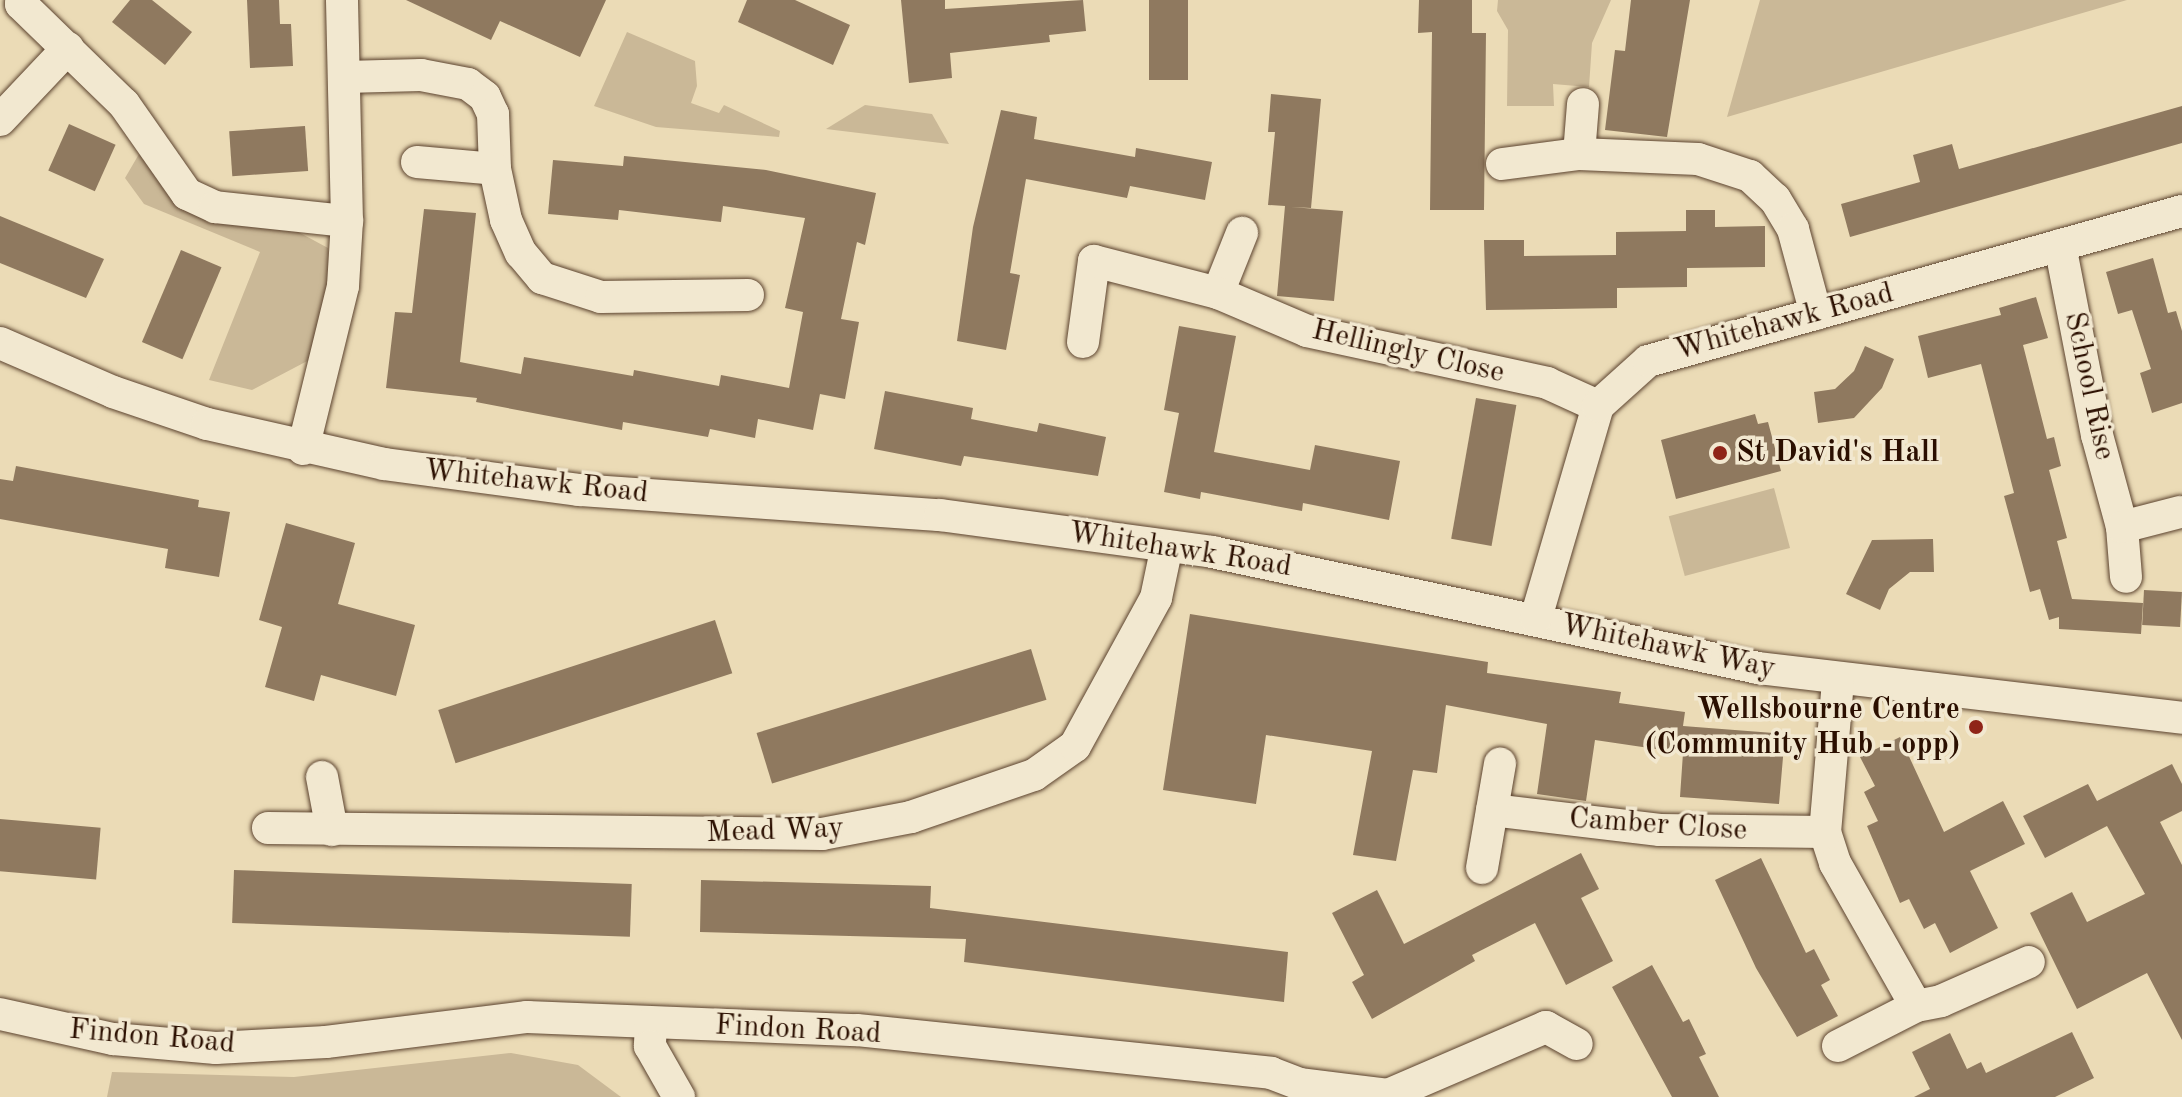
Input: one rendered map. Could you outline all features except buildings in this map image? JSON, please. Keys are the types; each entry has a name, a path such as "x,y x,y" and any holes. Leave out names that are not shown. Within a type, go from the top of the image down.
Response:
{"street":[{"path":"24,0 21,4 124,104 187,194 215,207 347,221"},
{"path":"303,449 343,286 347,221 342,0"},
{"path":"0,120 68,48"},
{"path":"345,77 421,75 468,84 485,97 493,114 495,169 506,220 521,253 542,278 601,297 748,295"},
{"path":"1579,154 1583,104"},
{"path":"1502,164 1579,154 1698,159 1750,176 1775,199 1793,229 1816,314"},
{"path":"417,162 495,169"},
{"name":"Whitehawk Road","path":"1598,406 1648,361 2182,211"},
{"path":"1218,293 1242,233"},
{"name":"School Rise","path":"2060,245 2097,435 2122,527 2126,577"},
{"name":"Hellingly Close","path":"1083,342 1094,261 1218,293 1307,331 1547,383 1598,406"},
{"name":"Whitehawk Road","path":"0,343 113,392 207,424 303,449 579,490 864,507 1167,546 1536,618"},
{"path":"1536,618 1598,406"},
{"path":"2122,527 2180,512"},
{"name":"Mead Way","path":"268,828 822,834 911,817 1011,784 1064,756 1084,733 1156,598 1167,546"},
{"name":"Whitehawk Way","path":"1536,618 1838,681 2182,718"},
{"path":"1838,681 1825,832 1835,863 1916,1006"},
{"path":"1482,868 1500,764"},
{"path":"322,777 332,830"},
{"name":"Camber Close","path":"1492,810 1660,830 1825,832"},
{"path":"1838,1046 1916,1006 1941,1001 2029,962"},
{"name":"Findon Road","path":"0,1014 113,1039 216,1048 326,1042 527,1017 857,1030 1271,1073 1299,1084 1388,1096 1546,1027 1577,1044"},
{"path":"651,1024 650,1046 679,1097"}],"shaded area":[{"path":"1498,0 1611,0 1592,43 1589,87 1553,84 1554,106 1507,106 1508,30 1497,11"},
{"path":"1760,0 2127,0 1727,117"},
{"path":"627,32 695,61 697,86 691,103 719,113 724,105 780,131 779,137 656,127 594,106"},
{"path":"865,105 932,114 949,144 826,129"},
{"path":"139,154 181,203 289,227 328,248 332,298 313,358 252,390 209,380 260,252 144,204 125,178"},
{"path":"1774,488 1790,548 1685,576 1669,516"},
{"path":"511,1053 578,1065 621,1097 107,1097 112,1072 294,1077"}],"place":[{"name":"St David's Hall","path":"1720,453"},
{"name":"Wellsbourne Centre (Community Hub - opp)","path":"1976,727"}]}
